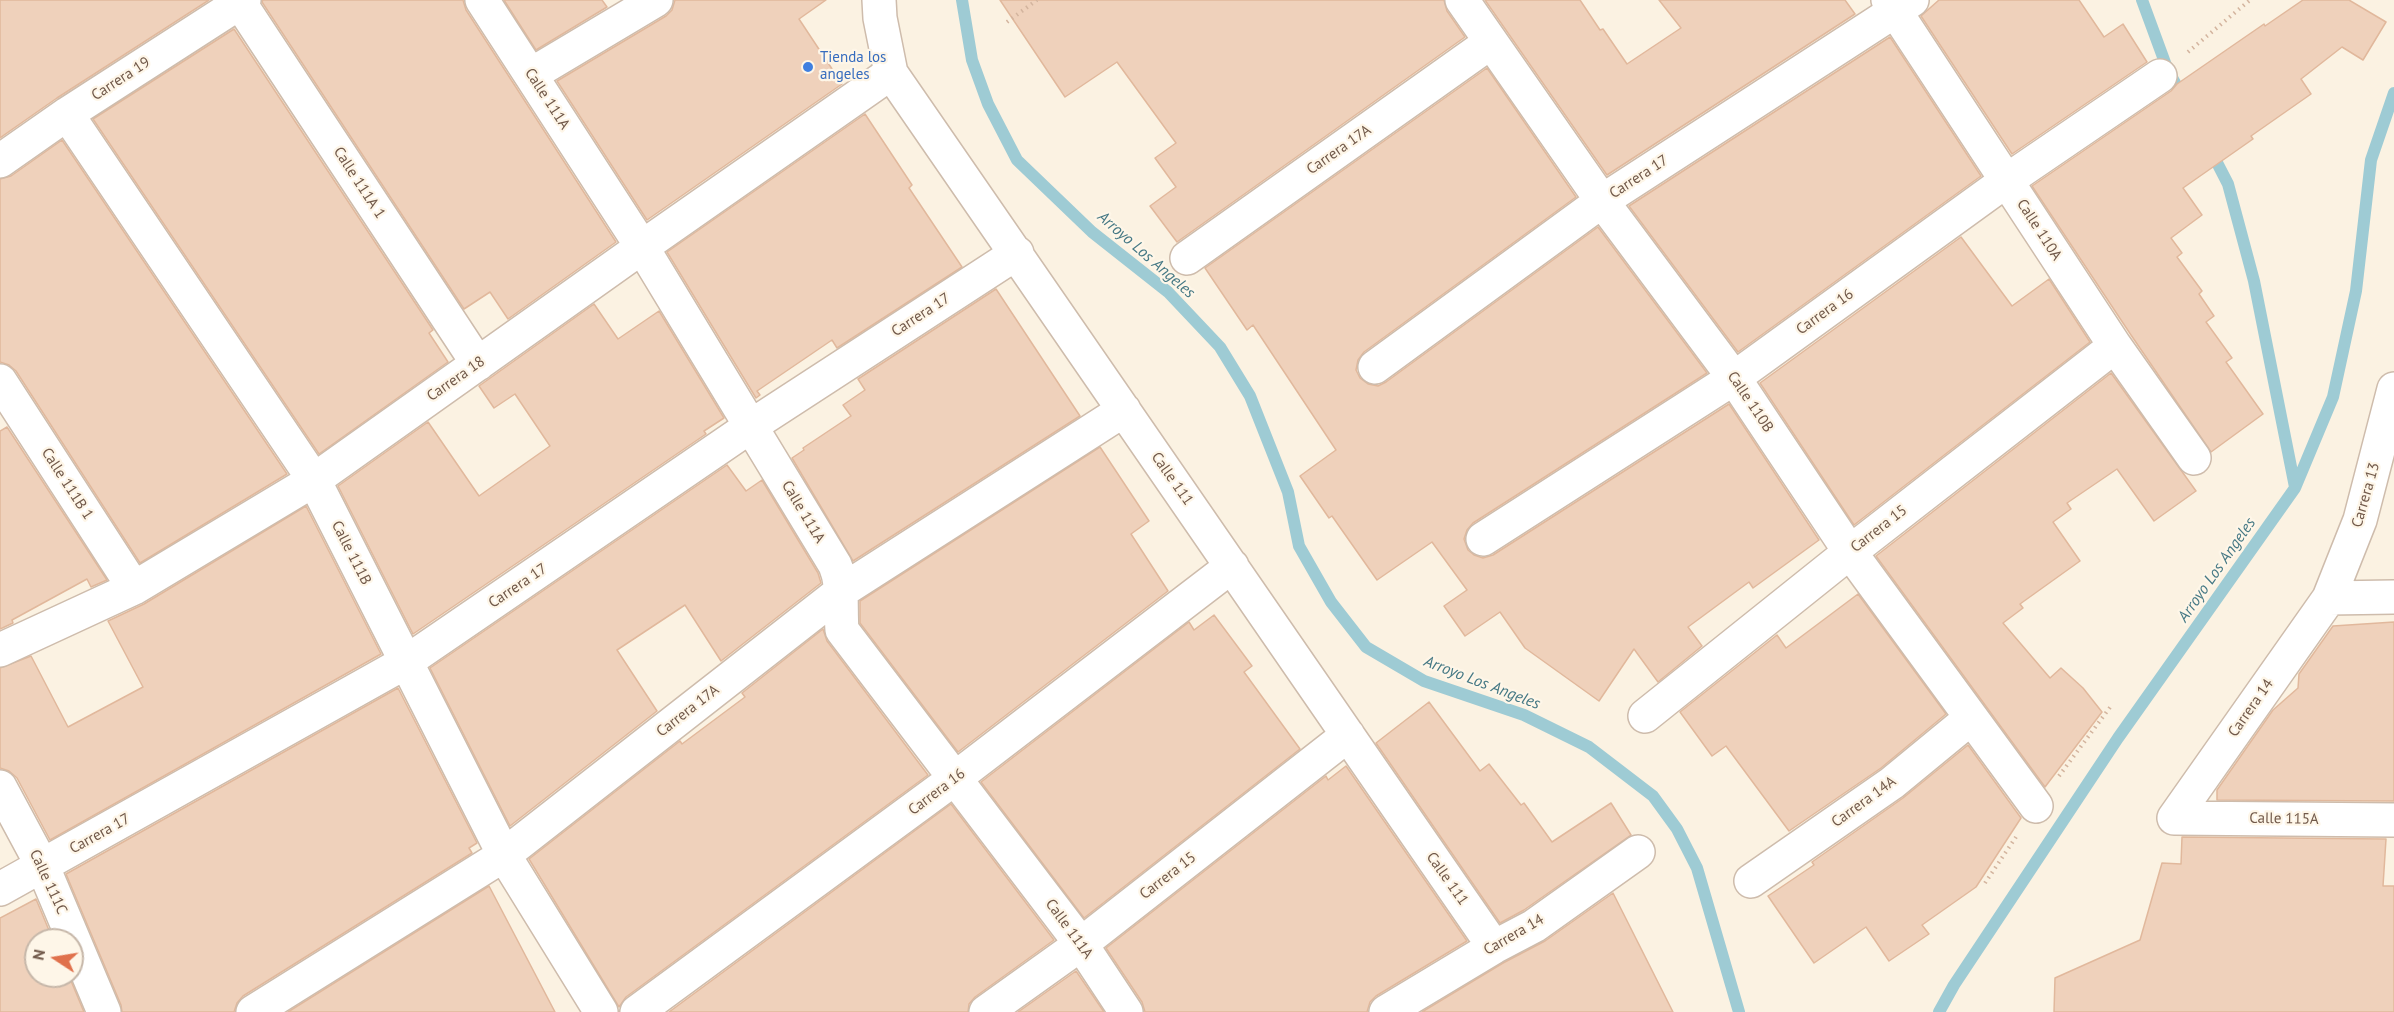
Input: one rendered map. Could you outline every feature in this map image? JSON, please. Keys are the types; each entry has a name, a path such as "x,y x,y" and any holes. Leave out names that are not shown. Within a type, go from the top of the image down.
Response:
{"street":[{"name":"Calle 111A","path":"482,0 642,247 835,565 843,590 840,609 842,630 1081,944 1126,1012"},
{"path":"532,74 656,0"},
{"name":"Calle 111","path":"879,0 880,18 891,73 1494,946"},
{"name":"Calle 110B","path":"1462,0 1602,201 1734,378 1850,552 2036,806"},
{"name":"Carrera 19","path":"0,161 67,114 242,1"},
{"name":"Calle 111A 1","path":"242,1 478,364"},
{"name":"Calle 110A","path":"1898,4 2006,181 2115,346 2194,458"},
{"name":"Carrera 17","path":"1375,367 1602,201 1898,4"},
{"name":"Carrera 17A","path":"1187,258 1491,42"},
{"name":"Carrera 16","path":"1482,539 1734,378 2006,181 2170,67"},
{"name":"Carrera 18","path":"0,650 134,588 314,480 891,73"},
{"name":"Calle 111B","path":"67,114 314,480 504,855 601,1012"},
{"name":"Carrera 17","path":"0,889 406,662 751,426 1017,253"},
{"name":"Carrera 15","path":"1645,716 1850,552 2115,346"},
{"name":"Calle 111B 1","path":"0,381 134,588"},
{"name":"Carrera 13","path":"2329,598 2360,520 2393,398"},
{"name":"Carrera 17A","path":"253,1012 504,855 843,590 1124,410"},
{"name":"Carrera 16","path":"637,1012 954,779 1232,566"},
{"path":"2329,598 2394,597"},
{"name":"Carrera 14","path":"2174,818 2329,598"},
{"name":"Carrera 14A","path":"1751,881 1892,783 1971,717"},
{"name":"Carrera 15","path":"986,1012 1081,944 1348,735"},
{"name":"Calle 111C","path":"0,787 43,867 104,1012"},
{"name":"Calle 115A","path":"2174,818 2394,820"},
{"name":"Carrera 14","path":"1386,1012 1494,946 1534,926 1638,852"}],"path":[{"path":"1006,22 1037,0"},
{"path":"2170,67 2250,0"}],"building":[{"path":"0,0 209,0 57,98 0,138"},
{"path":"263,0 463,0 466,10 616,242 508,319 490,292 464,309 262,2"},
{"path":"504,0 602,0 607,7 536,50"},
{"path":"675,0 826,0 799,19 842,84 647,220 557,81 666,16 672,10"},
{"path":"1000,0 1444,0 1447,11 1465,37 1177,242 1150,206 1176,187 1155,158 1176,143 1117,62 1065,97"},
{"path":"1485,0 1580,0 1627,64 1681,28 1659,0 1845,0 1855,14 1607,175"},
{"path":"1939,0 2079,0 2104,37 2123,24 2147,62 2012,154 1921,16"},
{"path":"2303,0 2349,0 2386,22 2363,60 2342,47 2301,79 2311,94 2251,136 2253,139 2183,188 2202,215 2171,238 2182,253 2177,257 2202,291 2199,294 2214,316 2206,322 2232,358 2226,362 2263,414 2211,452 2032,186 2264,24 2265,26"},
{"path":"234,29 433,330 429,333 448,362 319,454 93,119"},
{"path":"1890,37 1981,176 1738,352 1629,206"},
{"path":"1487,68 1576,197 1364,352 1358,360 1356,370 1360,378 1368,384 1378,386 1386,382 1598,227 1707,373 1473,523 1464,539 1468,550 1483,558 1493,555 1729,404 1819,540 1753,588 1749,582 1688,627 1702,646 1658,682 1634,649 1599,701 1525,648 1500,612 1465,636 1444,606 1467,590 1432,542 1377,580 1332,516 1329,518 1300,476 1336,450 1253,325 1247,330 1205,268"},
{"path":"865,114 912,185 909,188 962,267 837,348 832,340 757,391 760,395 756,398 667,252"},
{"path":"62,140 287,474 140,563 16,371 0,362 0,179 11,176"},
{"path":"1961,237 2012,306 2049,279 2090,342 1854,525 1760,383"},
{"path":"996,289 1080,416 853,561 792,458 851,416 843,405 865,390 858,379"},
{"path":"594,304 618,339 659,311 724,418 704,431 706,434 413,634 338,486 428,422 479,496 550,446 515,394 494,408 479,386"},
{"path":"2111,373 2196,491 2154,521 2117,469 2067,503 2071,509 2053,522 2080,561 2020,604 2023,608 2003,623 2050,678 2061,668 2083,688 2102,712 2045,787 1876,556"},
{"path":"7,427 107,580 91,587 87,579 12,620 13,623 0,629 0,431"},
{"path":"1100,447 1149,521 1131,534 1168,591 958,752 860,623 860,601"},
{"path":"727,465 746,491 762,480 818,573 821,583 721,661 685,605 617,650 657,711 510,826 430,668"},
{"path":"306,506 381,654 50,840 17,778 9,771 0,768 0,668 31,656 68,727 143,687 108,621 144,604"},
{"path":"1858,594 1946,714 1881,768 1789,831 1726,746 1712,756 1680,712 1777,635 1786,648"},
{"path":"1214,615 1252,666 1244,672 1300,749 1084,918 981,782 1189,622 1194,630"},
{"path":"2394,622 2394,801 2217,800 2217,790 2273,710 2298,688 2299,674 2333,626"},
{"path":"823,629 827,641 928,775 626,997 619,1007 529,859 680,741 682,744 745,697 742,693"},
{"path":"398,688 477,843 469,848 472,853 243,996 234,1012 122,1012 66,874"},
{"path":"1429,702 1480,771 1489,764 1521,805 1524,803 1552,842 1611,803 1631,835 1524,910 1500,923 1376,743"},
{"path":"1968,745 2021,818 1976,887 1922,925 1929,934 1889,961 1866,927 1814,963 1768,896 1814,865 1812,862 1903,798"},
{"path":"1346,766 1467,941 1376,996 1370,1002 1367,1012 1145,1012 1142,1002 1106,948 1326,776 1328,780"},
{"path":"951,804 1054,940 975,997 969,1004 968,1012 669,1012"},
{"path":"2182,837 2386,839 2383,886 2394,886 2394,1012 2054,1012 2055,978 2140,940 2162,863 2181,864"},
{"path":"489,886 555,1012 288,1012"},
{"path":"1613,893 1673,1012 1422,1012 1503,963 1545,941"},
{"path":"36,899 48,928 24,928 24,988 74,988 84,1012 0,1012 0,918"},
{"path":"1076,971 1104,1012 1018,1012"}],"waterway":[{"name":"Arroyo Los Angeles","path":"962,0 972,60 988,104 1017,160 1092,232 1168,292 1220,347 1250,396 1288,492 1299,546 1331,602 1366,647 1424,681 1524,715 1589,747 1653,796 1677,829 1697,868 1739,1012"},
{"path":"2142,0 2167,68 2183,98"},
{"name":"Arroyo Los Angeles","path":"1939,1012 1954,985 2118,738 2295,488 2333,397 2356,291 2371,160 2394,93"},
{"path":"2211,151 2228,184 2254,281 2295,487"}],"place":[{"name":"Tienda los angeles","path":"808,67"}]}
